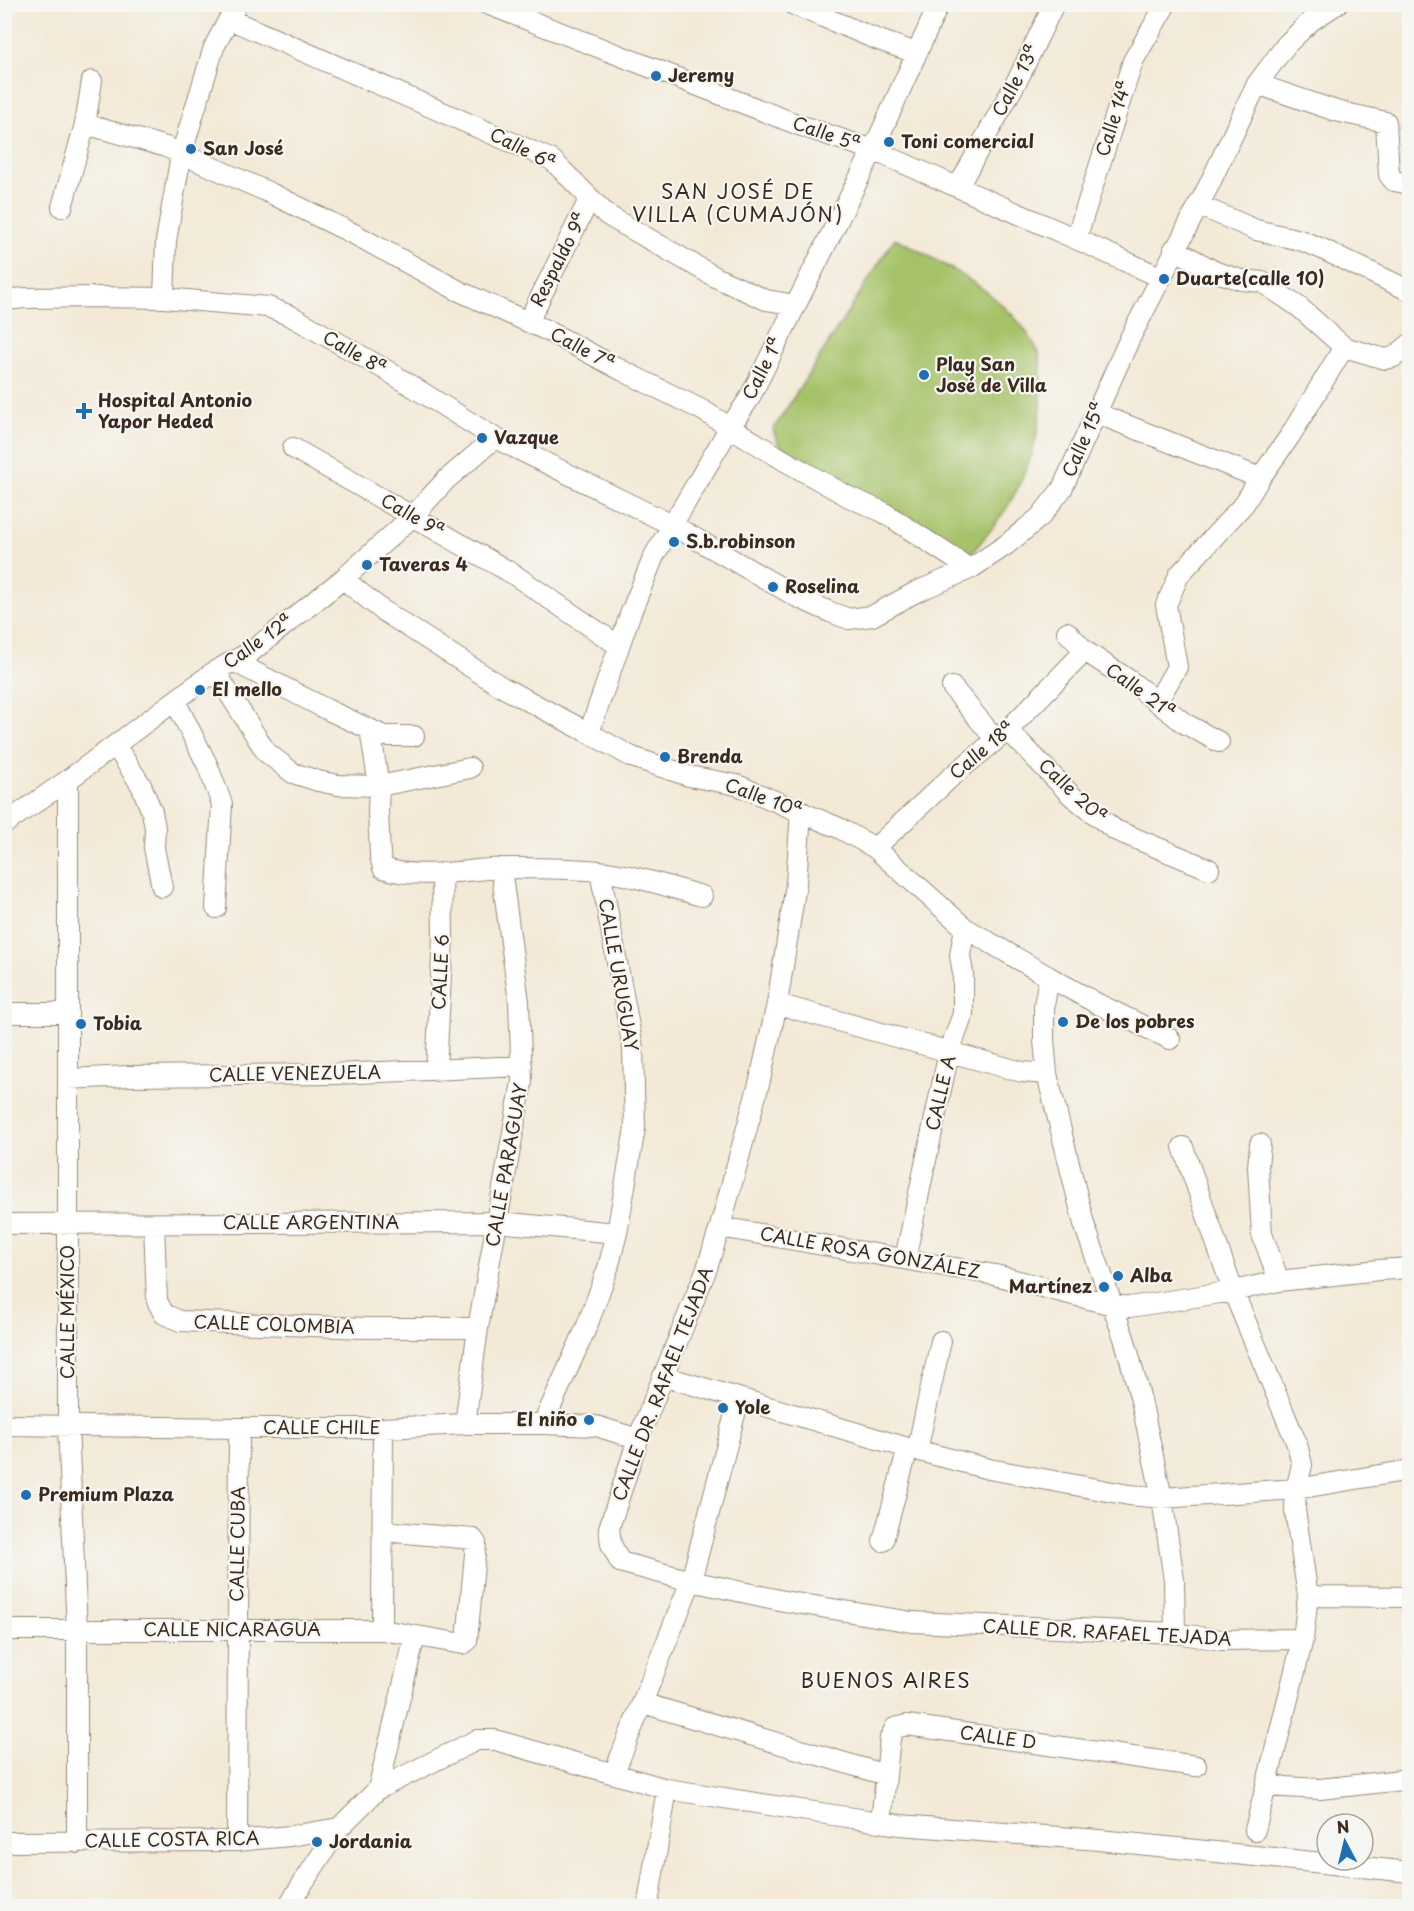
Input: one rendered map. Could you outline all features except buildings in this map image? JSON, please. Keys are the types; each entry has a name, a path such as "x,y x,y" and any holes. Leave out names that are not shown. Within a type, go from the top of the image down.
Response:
{"street":[{"name":"Calle 5ª","path":"487,4 799,125 873,150 1076,238 1160,278"},
{"path":"792,4 916,53"},
{"name":"Calle 1ª","path":"589,733 619,646 654,556 749,399 873,150 939,4"},
{"name":"Calle 13ª","path":"958,187 1020,75 1054,4"},
{"name":"Calle 14ª","path":"1076,238 1132,61 1166,4"},
{"name":"Calle 15ª","path":"672,525 797,597 849,618 873,616 916,592 970,568 1006,546 1040,517 1062,489 1130,338 1257,84 1286,45 1311,21 1337,4"},
{"path":"164,298 166,241 181,154 214,47 233,12"},
{"name":"Calle 6ª","path":"233,12 552,160 607,215 717,278 766,300 796,305"},
{"path":"62,207 85,124 92,81"},
{"path":"1257,84 1336,111 1386,122 1389,175 1394,181 1410,184"},
{"name":"Calle 7ª","path":"85,124 166,147 268,192 354,234 459,291 528,322 702,410 849,497 883,512 970,568"},
{"name":"Respaldo 9ª","path":"528,322 590,198"},
{"path":"1198,205 1256,230 1300,240 1320,248 1410,291"},
{"path":"1174,249 1216,272 1242,280 1262,282 1299,307 1344,346 1385,358 1394,357 1410,344"},
{"name":"Calle 8ª","path":"4,300 164,298 268,307 291,316 386,370 495,438 672,525"},
{"path":"1157,702 1177,667 1166,605 1179,575 1244,504 1290,436 1344,346"},
{"path":"1096,414 1260,478"},
{"name":"Calle 12ª","path":"4,824 115,746 215,671 252,651 343,579 413,516 446,480 495,438"},
{"name":"Calle 9ª","path":"293,448 513,574 619,646"},
{"name":"Calle 10ª","path":"343,579 382,610 502,687 632,757 689,776 737,785 839,828 875,848 966,928 1098,1004 1170,1039"},
{"name":"Calle 21ª","path":"1067,632 1085,651 1129,680 1184,723 1219,742"},
{"name":"Calle 18ª","path":"875,848 950,778 1002,735 1085,651"},
{"path":"233,661 326,709 384,735 414,736"},
{"path":"215,671 266,752 294,773 338,785 379,786 470,768"},
{"name":"Calle 20ª","path":"952,687 1002,735 1115,830 1209,869"},
{"path":"175,701 207,764 222,804 216,908"},
{"path":"370,729 379,786 378,811 382,868 398,873 442,873 501,868 600,871 657,883 702,896"},
{"path":"115,746 141,785 152,812 155,828 154,848 162,888"},
{"name":"CALLE MÉXICO","path":"68,780 68,1426 77,1631 77,1843"},
{"name":"CALLE DR. RAFAEL TEJADA","path":"801,811 796,884 777,1004 759,1080 707,1268 638,1439 609,1528 610,1544 620,1562 691,1581 784,1601 912,1623 1175,1633 1221,1640 1303,1639"},
{"name":"CALLE PARAGUAY","path":"465,1424 478,1328 522,1082 519,1002 501,868"},
{"name":"CALLE URUGUAY","path":"543,1424 587,1326 608,1268 617,1233 634,1128 633,1048 600,871"},
{"name":"CALLE 6","path":"436,1071 443,938 442,873"},
{"name":"CALLE A","path":"905,1259 949,1052 963,1014 963,974 960,955 966,928"},
{"path":"1049,977 1044,1006 1047,1074 1084,1224 1113,1305 1141,1400 1162,1497 1174,1580 1175,1633"},
{"path":"777,1004 1022,1072 1047,1074"},
{"path":"4,1013 67,1013"},
{"name":"CALLE VENEZUELA","path":"68,1079 436,1071 522,1066"},
{"path":"1260,1144 1258,1167 1262,1234 1279,1281"},
{"path":"1183,1147 1233,1291 1297,1444 1302,1466 1296,1489 1295,1510 1308,1596 1303,1639 1255,1830"},
{"name":"CALLE ARGENTINA","path":"4,1224 497,1222 617,1233"},
{"name":"CALLE COLOMBIA","path":"154,1224 157,1301 164,1314 180,1322 365,1328 478,1328"},
{"name":"CALLE ROSA GONZÁLEZ","path":"720,1227 995,1275 1113,1305 1130,1307 1233,1291 1279,1281 1410,1268"},
{"path":"883,1541 913,1449 941,1341"},
{"path":"663,1376 989,1469 1129,1495 1162,1497 1296,1489 1410,1470"},
{"path":"614,1773 691,1581 739,1399"},
{"name":"CALLE CHILE","path":"4,1425 383,1428 465,1424 543,1424 596,1426 638,1439"},
{"name":"CALLE CUBA","path":"237,1841 239,1428"},
{"path":"382,1630 383,1428"},
{"name":"CALLE NICARAGUA","path":"4,1630 382,1630 458,1645 467,1641 476,1543 472,1539 383,1531"},
{"path":"1308,1596 1410,1597"},
{"path":"378,1789 415,1636"},
{"path":"642,1703 886,1775"},
{"name":"CALLE D","path":"881,1822 890,1737 895,1728 907,1725 1196,1766"},
{"path":"288,1906 339,1828 378,1789 477,1740 495,1740 667,1788 881,1822 1099,1840 1410,1872"},
{"path":"1266,1786 1320,1789 1410,1779"},
{"path":"649,1906 667,1788"},
{"name":"CALLE COSTA RICA","path":"4,1842 237,1841 291,1836 339,1828"}],"green space":[{"name":"Play San José de Villa","path":"895,238 975,283 993,297 1025,330 1040,356 1041,411 1031,457 1008,507 968,558 779,445 773,430"}],"place":[{"name":"Jeremy","path":"656,76"},
{"name":"Toni comercial","path":"889,142"},
{"name":"San José","path":"191,149"},
{"name":"Duarte(calle 10)","path":"1164,279"},
{"name":"Play San José de Villa","path":"924,375"},
{"name":"Hospital Antonio Yapor Heded","path":"84,411"},
{"name":"Vazque","path":"482,438"},
{"name":"S.b.robinson","path":"674,542"},
{"name":"Taveras 4","path":"367,565"},
{"name":"Roselina","path":"773,587"},
{"name":"El mello","path":"200,690"},
{"name":"Brenda","path":"665,757"},
{"name":"De los pobres","path":"1063,1022"},
{"name":"Tobia","path":"81,1024"},
{"name":"Alba","path":"1118,1276"},
{"name":"Martínez","path":"1104,1287"},
{"name":"Yole","path":"723,1408"},
{"name":"El niño","path":"589,1420"},
{"name":"Premium Plaza","path":"26,1495"},
{"name":"Jordania","path":"317,1842"}],"district":[{"name":"SAN JOSÉ DE VILLA (CUMAJÓN)","path":"738,204"},
{"name":"BUENOS AIRES","path":"886,1681"}]}
